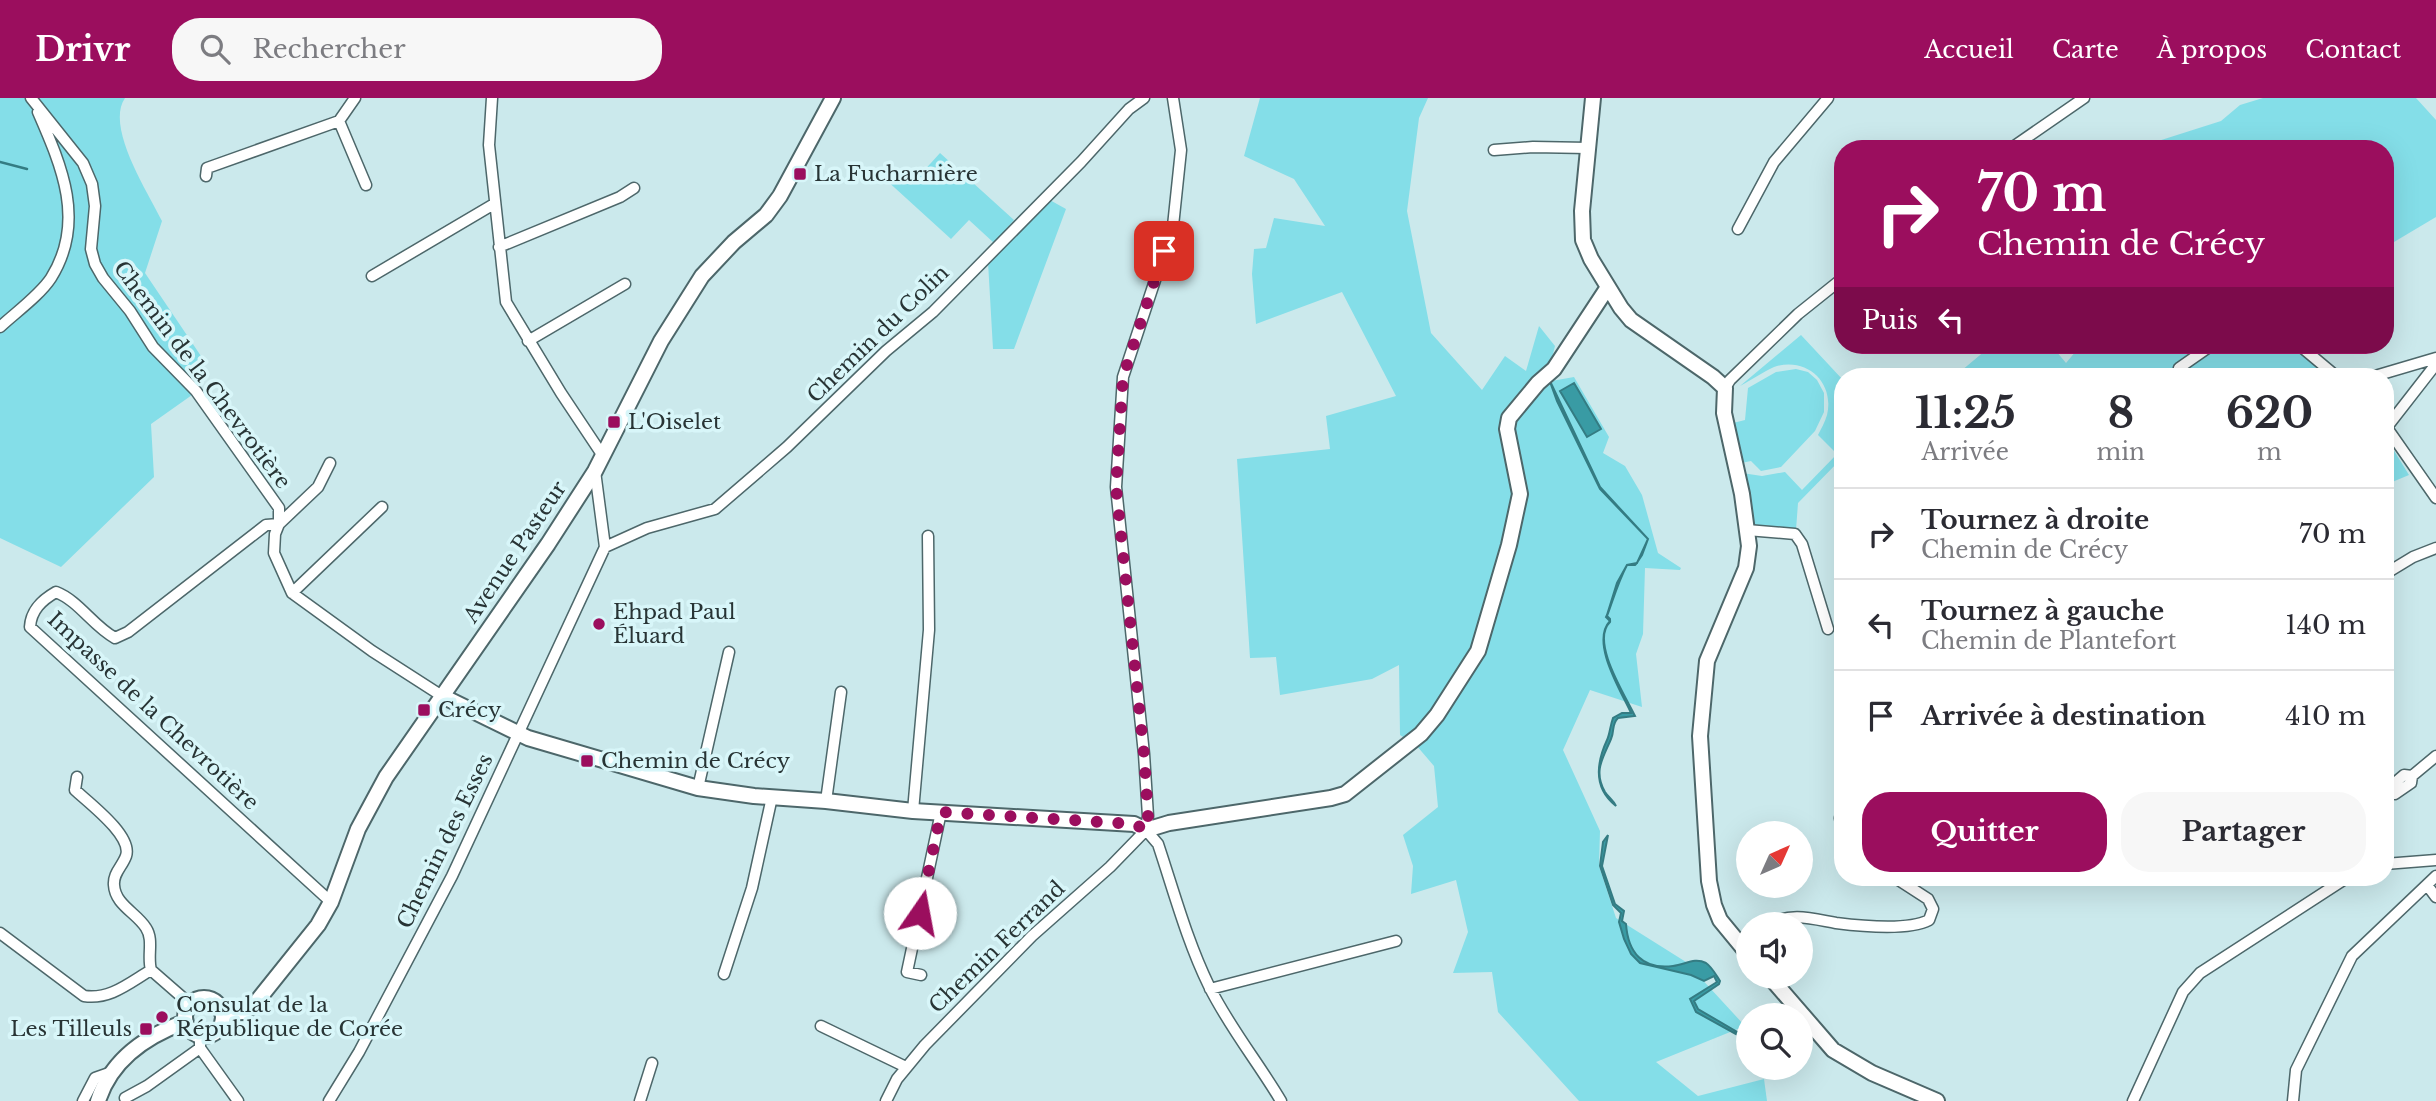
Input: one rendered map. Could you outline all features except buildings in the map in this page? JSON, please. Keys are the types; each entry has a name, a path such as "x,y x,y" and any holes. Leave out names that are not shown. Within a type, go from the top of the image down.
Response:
{"street":[{"path":"206,176 207,168 339,121 355,98"},
{"path":"492,98 489,145 506,302 589,438 603,456"},
{"name":"Avenue Pasteur","path":"222,1013 244,1012 254,1005 318,925 331,902 358,829 387,777 548,544 595,471 661,341 702,276 734,242 766,215 780,196 833,98"},
{"name":"Chemin du Colin","path":"605,547 647,527 715,509 787,447 886,351 933,312 1081,162 1129,109 1144,98"},
{"path":"1146,830 1148,816 1144,754 1116,487 1123,377 1173,226 1181,150 1173,98"},
{"path":"1593,98 1582,211 1583,240 1591,259 1631,320 1725,388"},
{"path":"1738,229 1774,162 1828,98"},
{"path":"2023,140 2084,98"},
{"path":"0,327 50,280 67,245 69,198 59,159 32,100"},
{"name":"Chemin de la Chevrotière","path":"32,100 83,163 92,184 95,206 91,249 103,278 130,311 153,347 196,391 279,508 274,553 292,593 361,644 442,696"},
{"path":"339,121 366,185"},
{"path":"1502,149 1588,148"},
{"path":"499,247 620,197 634,188"},
{"path":"372,276 494,204"},
{"path":"528,341 625,284"},
{"path":"1736,937 1720,920 1709,881 1700,736 1707,661 1746,568 1749,547 1724,413 1725,388 1798,314 1834,285"},
{"path":"1146,830 1169,823 1331,798 1356,787 1421,734 1437,715 1478,651 1509,545 1520,495 1507,429 1509,418 1538,383 1554,369 1608,287"},
{"path":"2179,368 2199,354"},
{"path":"2310,354 2326,368"},
{"path":"2394,370 2436,358"},
{"path":"2394,416 2436,364"},
{"path":"2394,438 2436,498"},
{"path":"279,524 318,487 330,463"},
{"path":"595,471 605,547"},
{"path":"292,593 382,507"},
{"name":"Impasse de la Chevrotière","path":"279,524 266,525 128,632 115,638 104,632 66,596 56,592 42,600 31,618 30,627 331,902"},
{"path":"1747,530 1795,534 1802,544 1828,629"},
{"path":"913,811 929,630 928,536"},
{"name":"Chemin des Esses","path":"329,1101 359,1052 452,876 605,547"},
{"path":"2394,569 2436,548"},
{"path":"698,788 729,652"},
{"path":"826,801 841,692"},
{"path":"442,696 518,734 698,788 913,811 1134,824 1146,830 1158,844 1197,961 1210,989 1281,1101"},
{"path":"2412,776 2436,756"},
{"path":"77,777 75,789 121,834 127,846 126,855 115,873 113,886 118,900 145,926 150,937 151,970 190,1004"},
{"path":"724,974 752,888 772,797"},
{"path":"921,975 907,972 941,812"},
{"name":"Chemin Ferrand","path":"886,1101 906,1067 1032,936 1110,867 1146,830"},
{"path":"2394,863 2436,860"},
{"path":"2293,1101 2296,1070 2352,956 2436,876"},
{"path":"2427,885 2436,897"},
{"path":"1813,919 1845,924 1917,926 1929,920 1933,909 1928,899 1908,886"},
{"path":"2133,1101 2183,992 2200,973 2334,886"},
{"path":"0,933 84,996 98,998 109,995 151,970"},
{"path":"1210,989 1396,941"},
{"path":"1780,989 1833,1050 1872,1073 1937,1101"},
{"path":"125,1098 147,1086 200,1042 207,1035 219,1028 222,1013 219,1006 210,999 199,998 186,1010 185,1022 200,1042 238,1101"},
{"path":"98,1101 112,1072 128,1055 147,1039 185,1022"},
{"path":"821,1027 906,1067"},
{"path":"640,1101 652,1063"},
{"path":"83,1101 95,1078 112,1072"}],"shaded area":[{"path":"0,98 125,98 120,110 124,142 162,221 145,273 205,362 192,395 151,424 154,477 61,567 0,538"},
{"path":"1260,98 1428,98 1419,118 1407,211 1431,333 1482,390 1505,356 1526,371 1539,326 1555,346 1546,382 1574,377 1609,437 1603,453 1625,466 1642,495 1658,553 1681,568 1645,568 1643,634 1636,654 1642,707 1590,690 1563,750 1600,831 1599,866 1616,918 1686,962 1736,1016 1736,1030 1656,1062 1698,1096 1764,1080 1767,1101 1579,1101 1498,1012 1492,972 1453,973 1468,932 1456,880 1411,894 1413,866 1403,835 1438,807 1434,766 1416,745 1400,735 1399,665 1372,679 1280,695 1276,657 1250,658 1237,459 1330,449 1326,416 1396,396 1342,292 1256,324 1252,274 1254,249 1266,248 1274,218 1325,226 1294,179 1244,156"},
{"path":"2263,98 2416,98 2436,120 2436,217 2394,242 2394,140 2161,140 2221,121 2240,105"},
{"path":"940,153 1014,220 994,243 969,220 951,239 884,178 893,169 911,185"},
{"path":"1048,199 1066,209 1014,349 993,349 988,262"},
{"path":"1801,335 1834,370 1834,451 1818,435 1826,418 1828,403 1827,392 1816,374 1797,365 1786,365 1774,367 1740,386"},
{"path":"1981,354 2058,354 2066,363 2074,354 2193,354 2173,368 1965,368"},
{"path":"2206,354 2303,354 2317,368 2187,368"},
{"path":"1796,369 1808,372 1817,380 1824,393 1824,412 1815,431 1781,467 1761,471 1751,461 1741,463 1733,423 1745,420 1748,388 1776,372"},
{"path":"1549,379 1600,487 1648,539 1600,489"},
{"path":"1574,383 1601,429 1587,437 1560,391"},
{"path":"2394,451 2409,475 2394,481"},
{"path":"1834,457 1834,466 1798,503 1796,530 1754,527 1742,473 1762,476 1785,472 1802,490"},
{"path":"1627,565 1607,616 1610,621 1606,617 1617,583"},
{"path":"1610,621 1605,631 1606,655 1635,716 1618,718 1614,725 1600,765 1601,784 1599,776 1599,767 1613,718 1622,713 1631,713 1609,667 1605,654 1603,641 1605,630"},
{"path":"1608,835 1602,866 1615,904 1624,911 1622,921 1626,924 1634,951 1645,962 1653,965 1673,966 1702,961 1708,965 1720,981 1719,984 1694,1001 1698,1009 1736,1031 1736,1034 1696,1012 1690,999 1717,982 1714,976 1704,981 1691,975 1640,963 1631,954 1619,922 1621,913 1613,905 1600,866 1603,842"}],"waterway":[{"path":"0,162 27,169"}],"place":[{"name":"La Fucharnière","path":"800,174"},
{"name":"L'Oiselet","path":"614,422"},
{"name":"Ehpad Paul Éluard","path":"599,624"},
{"name":"Crécy","path":"424,710"},
{"name":"Chemin de Crécy","path":"587,761"},
{"name":"Consulat de la République de Corée","path":"162,1017"},
{"name":"Les Tilleuls","path":"146,1029"}],"route":[{"path":"920,913 941,812 1068,818 1134,824 1146,830 1148,816 1144,754 1116,487 1123,377 1164,251"}]}
